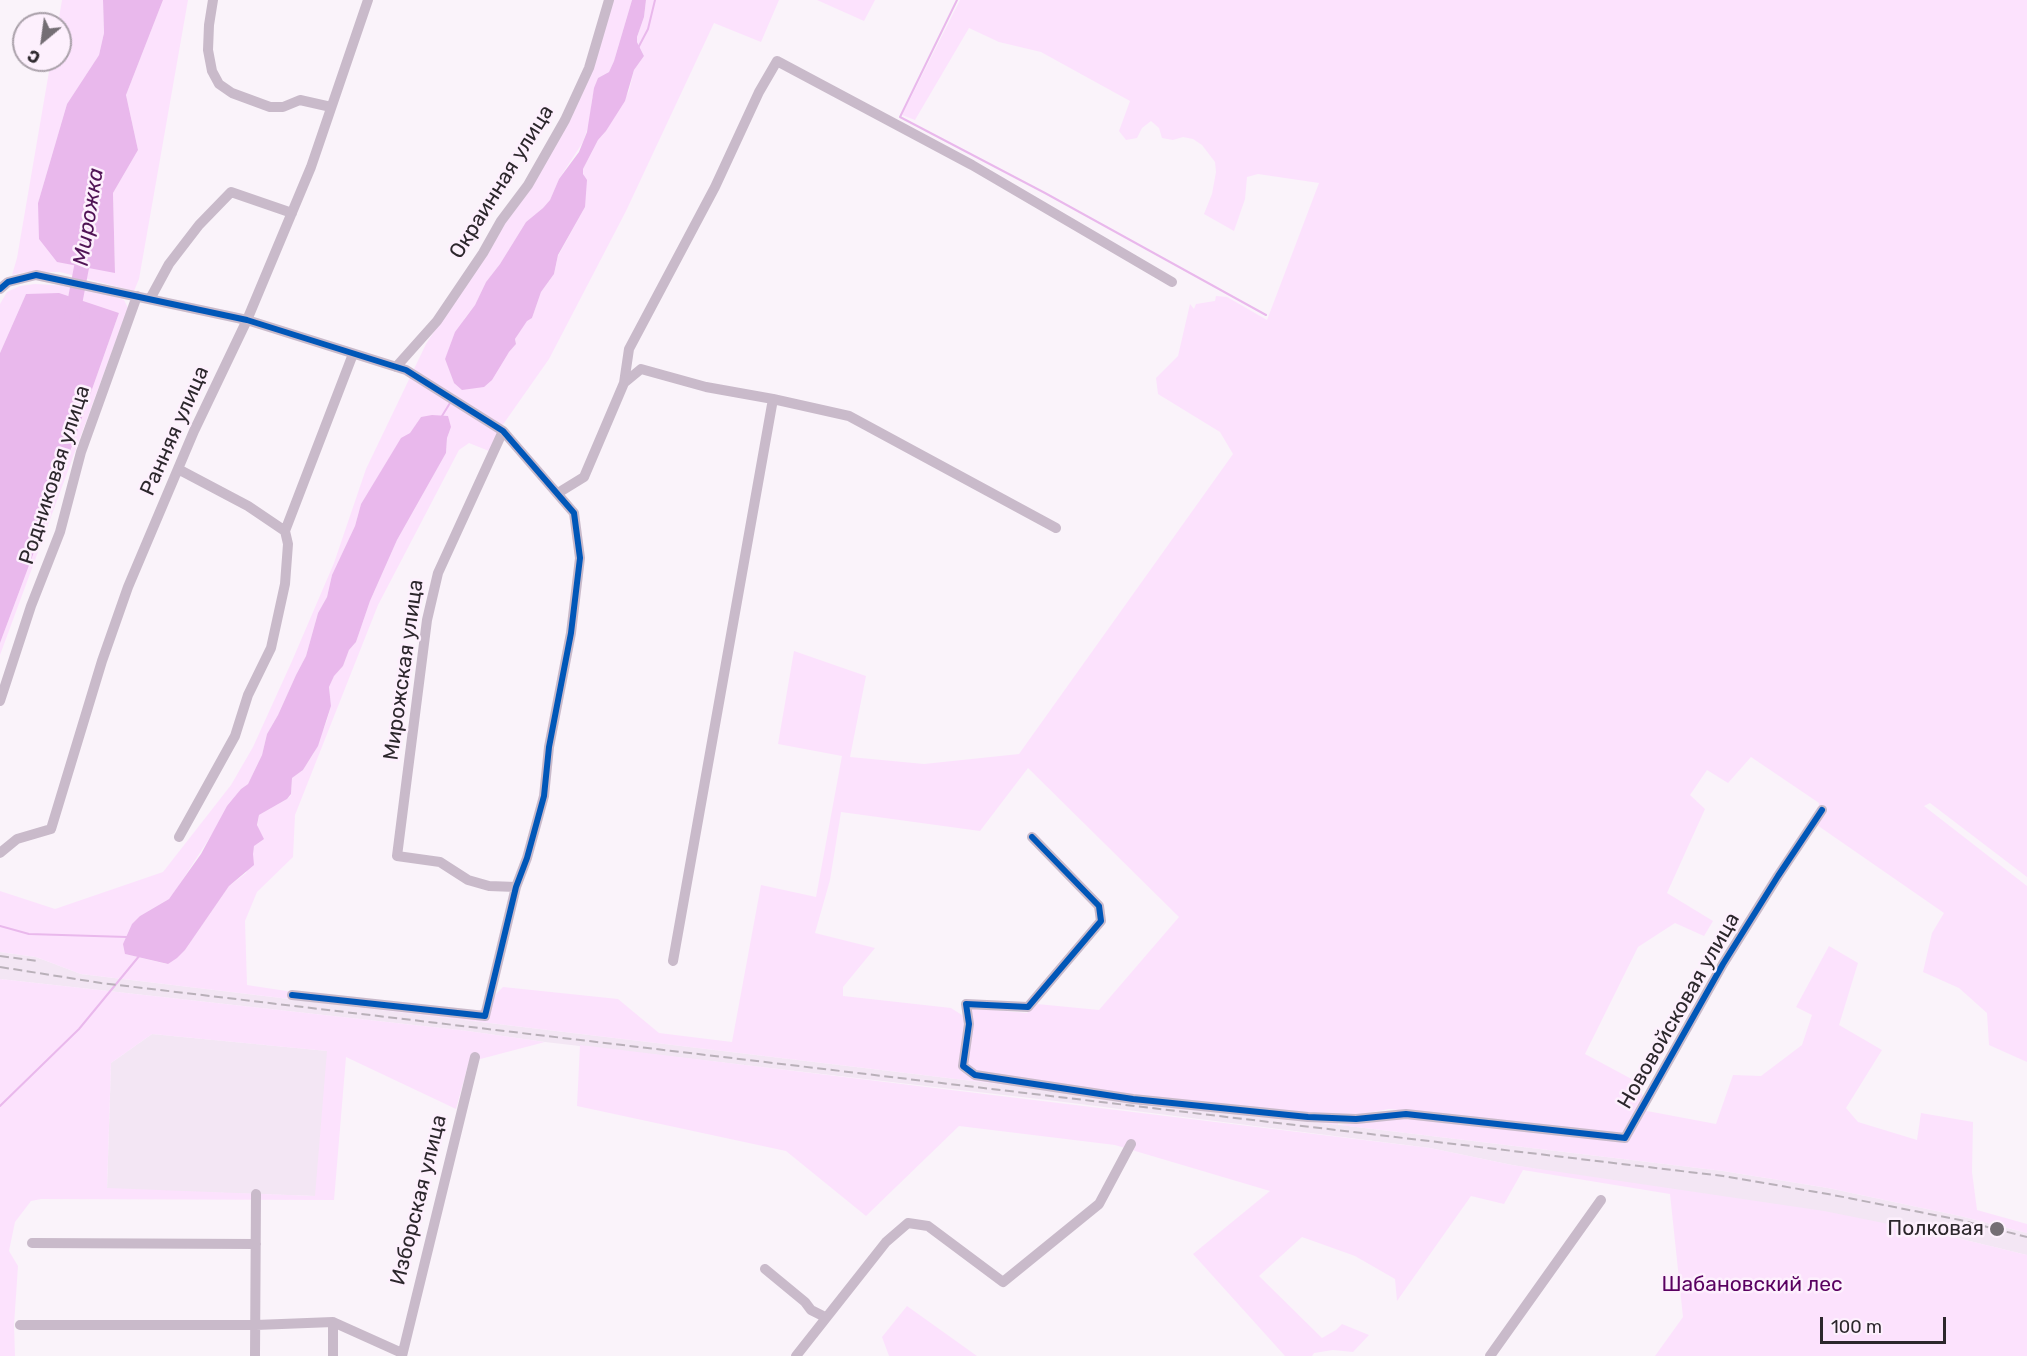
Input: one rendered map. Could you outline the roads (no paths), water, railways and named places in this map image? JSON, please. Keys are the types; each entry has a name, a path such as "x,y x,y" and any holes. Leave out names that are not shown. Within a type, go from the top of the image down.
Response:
{"street":[{"path":"213,0 208,50 212,71 219,84 232,93 270,107 283,107 300,100 331,107"},
{"name":"Ранняя улица","path":"0,853 16,840 51,829 102,661 129,587 194,431 248,320 292,213 311,166 368,0"},
{"name":"Окраинная улица","path":"396,367 437,321 501,222 528,185 565,120 589,68 609,0"},
{"path":"558,493 584,477 624,382 629,349 715,187 759,92 777,61 972,165 1172,282"},
{"path":"150,299 169,264 199,225 231,192 292,213"},
{"path":"0,289 8,282 36,275 248,320 406,370 503,431 574,513 580,558 571,633 549,747 544,796 527,858 516,887 485,1016 292,995"},
{"name":"Родниковая улица","path":"0,701 31,606 60,532 81,452 132,295"},
{"path":"179,837 235,736 248,695 271,648 285,584 288,544 285,531 354,354"},
{"path":"624,382 641,369 706,387 849,416 1056,528"},
{"path":"673,961 773,399"},
{"name":"Мирожская улица","path":"503,431 438,573 427,620 398,856 440,862 468,880 489,886 516,887"},
{"path":"178,469 248,506 285,531"},
{"name":"Нововойсковая улица","path":"1032,837 1099,906 1101,921 1028,1007 966,1004 969,1024 963,1066 975,1075 1133,1099 1308,1118 1356,1119 1406,1114 1625,1138 1723,964 1822,810"},
{"name":"Изборская улица","path":"402,1355 475,1056"},
{"path":"796,1356 886,1242 908,1223 928,1226 1003,1282 1099,1204 1131,1144"},
{"path":"255,1356 256,1194"},
{"path":"1490,1356 1601,1200"},
{"path":"32,1244 256,1244"},
{"path":"765,1269 812,1310 825,1317"},
{"path":"20,1324 333,1322 402,1355"},
{"path":"333,1322 333,1356"}],"water":[{"path":"103,0 163,0 126,95 138,150 113,193 115,273 57,262 39,239 38,203 67,104 99,55 104,33"},
{"path":"632,0 646,0 644,17 637,37 644,56 634,70 625,101 598,140 583,169 587,180 585,207 558,255 554,274 541,292 532,318 527,321 515,339 516,344 492,380 484,387 462,390 454,383 445,359 455,332 475,305 486,282 526,222 550,200 559,179 579,152 587,132 594,88 598,78 609,72 614,61"},
{"path":"59,293 119,313 0,643 0,353 26,294"},
{"path":"448,416 451,427 447,438 446,453 397,540 370,601 356,642 349,650 343,666 334,676 329,687 331,706 318,746 303,770 292,778 291,794 287,799 259,815 257,825 264,839 254,846 254,865 229,886 185,950 177,958 168,964 125,954 123,944 132,924 140,916 169,899 201,854 227,806 248,784 262,755 267,734 306,656 318,613 327,597 332,575 355,526 361,504 401,438 410,433 421,417"}],"waterway":[{"path":"638,48 648,29 655,0"},
{"path":"957,0 900,117 1045,193 1266,315"},
{"name":"Мирожка","path":"72,317 85,249"},
{"path":"442,416 450,403"},
{"path":"0,926 29,934 127,937"},
{"path":"0,1106 79,1029 140,955"}],"railway":[{"path":"0,956 37,961"},
{"path":"0,967 101,983 1723,1176 1960,1220 2027,1237"}],"place":[{"name":"Полковая","path":"1997,1229"}],"park label":[{"name":"Шабановский лес","path":"1752,1285"}]}
